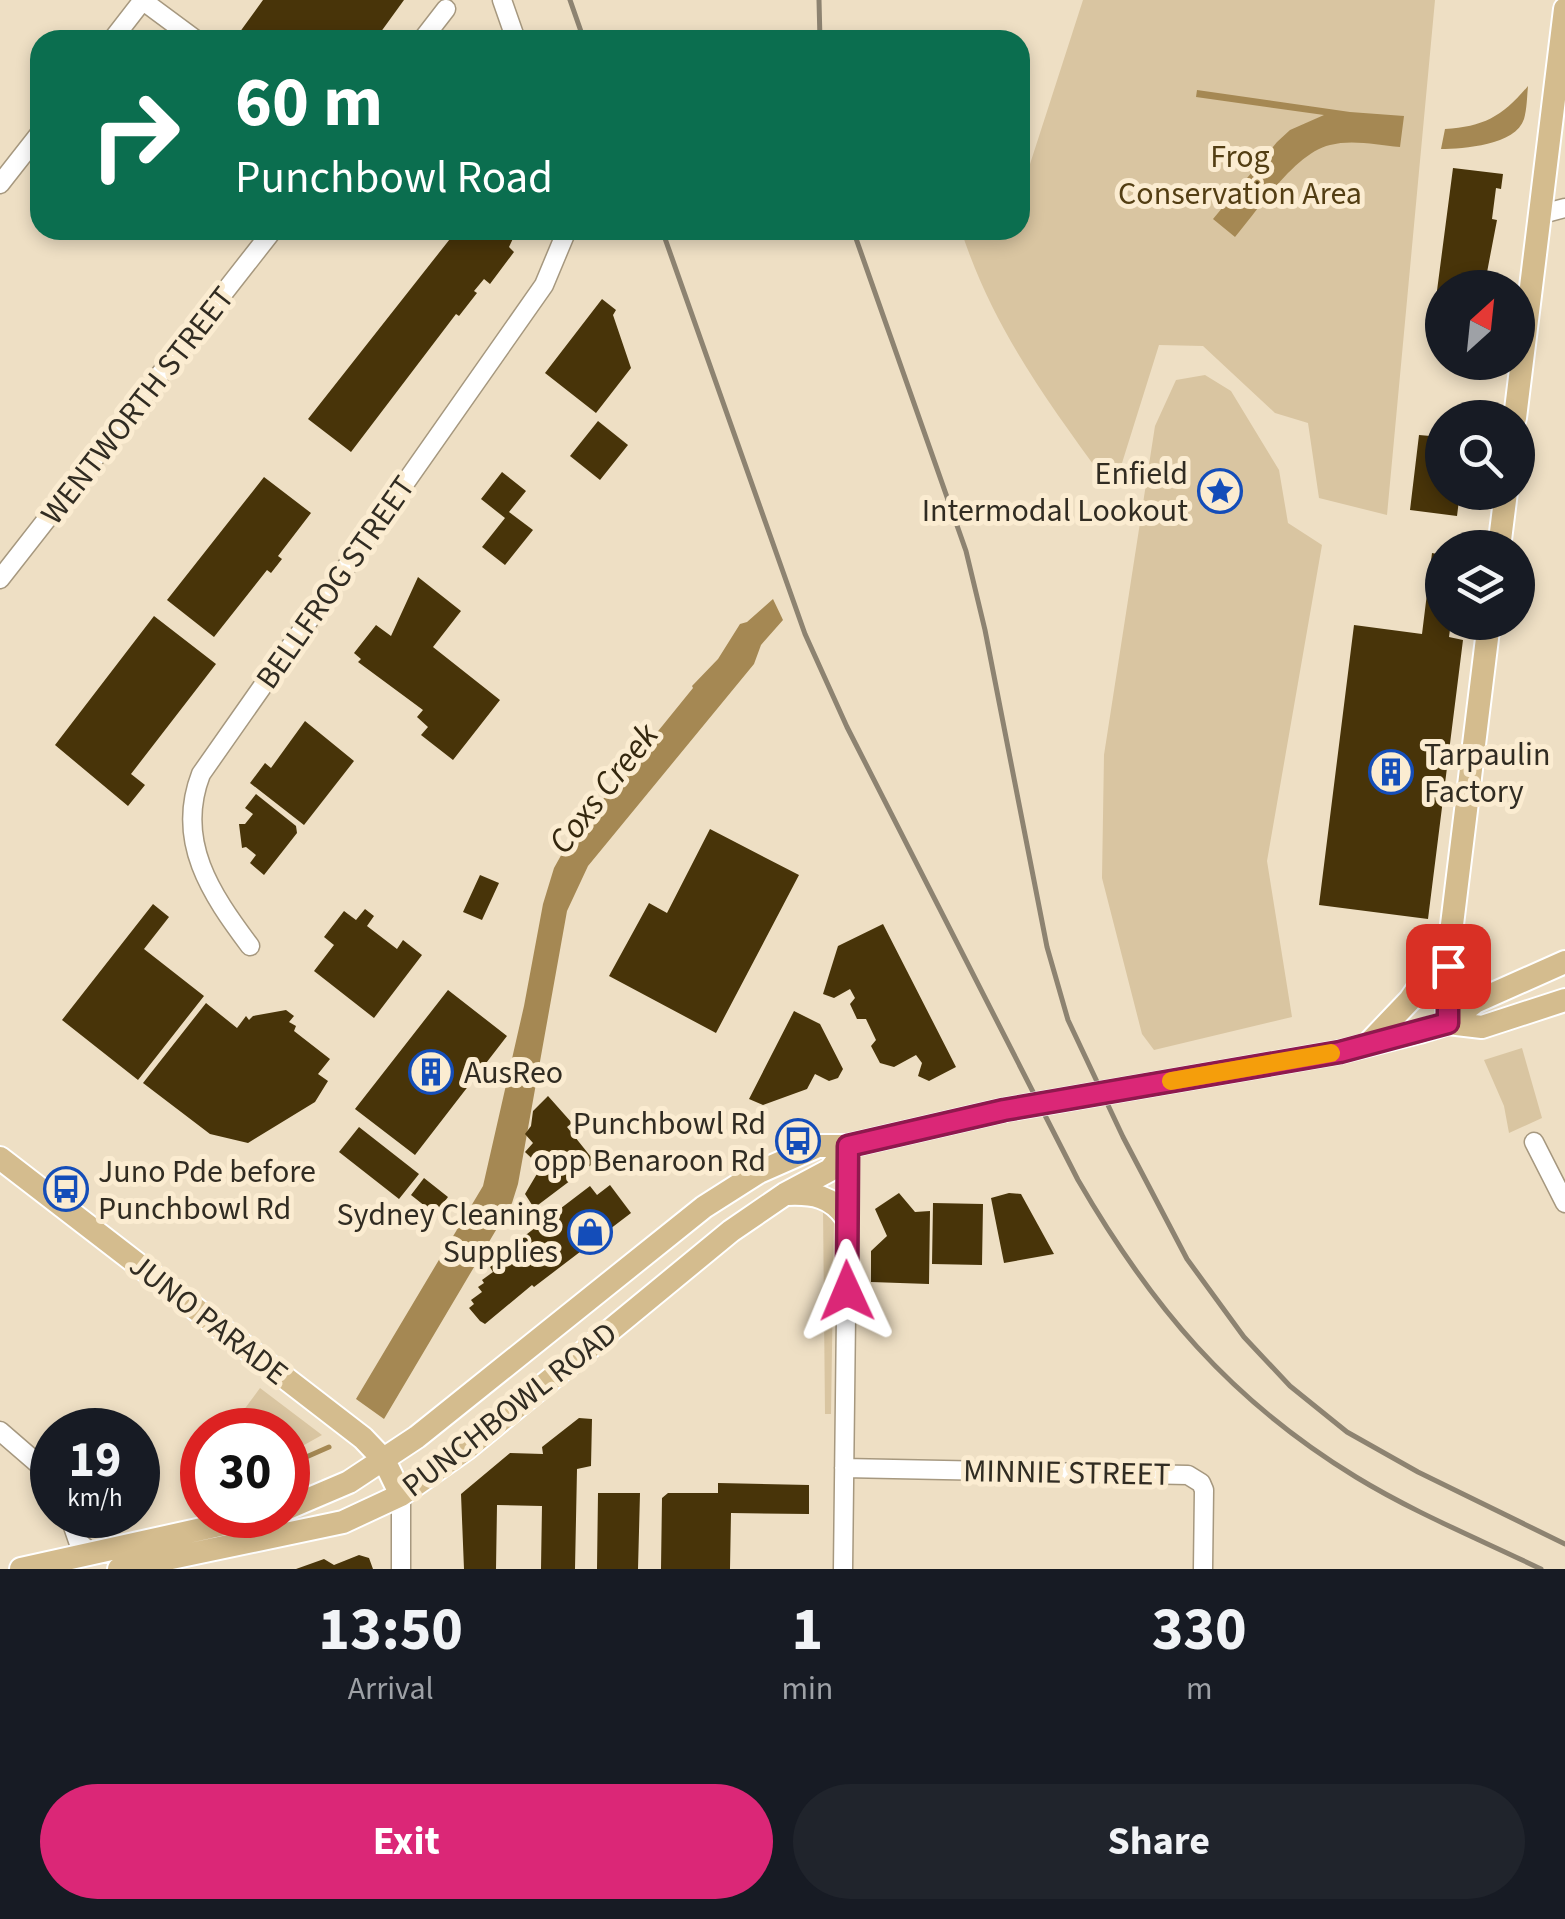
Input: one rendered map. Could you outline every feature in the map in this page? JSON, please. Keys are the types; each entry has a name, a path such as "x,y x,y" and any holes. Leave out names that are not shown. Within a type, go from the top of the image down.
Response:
{"main road":[{"path":"1519,400 1553,211 1565,9"},
{"path":"1448,1023 1450,941 1487,640"},
{"path":"1367,1046 1410,1000 1450,941"},
{"name":"PUNCHBOWL ROAD","path":"310,1499 384,1460 443,1418 723,1193 800,1152 818,1146 848,1146 1004,1110 1367,1046 1448,1023 1475,1002 1565,962"},
{"name":"PUNCHBOWL ROAD","path":"1448,1023 1482,1027 1565,1000"},
{"name":"PUNCHBOWL ROAD","path":"119,1569 333,1524 401,1495 466,1449 731,1231 785,1194 830,1170 848,1146"},
{"name":"JUNO PARADE","path":"0,1158 363,1438 384,1460 401,1495"},
{"path":"785,1194 823,1197 846,1217"},
{"path":"21,1569 180,1534"}],"street":[{"path":"120,30 143,0 183,30"},
{"path":"502,0 512,30"},
{"path":"430,30 446,9"},
{"path":"0,184 30,146"},
{"name":"WENTWORTH STREET","path":"0,579 265,240"},
{"name":"BELLFROG STREET","path":"250,946 220,905 195,851 191,816 202,774 544,285 564,240"},
{"path":"1534,1142 1565,1203"},
{"path":"843,1569 848,1146"},
{"path":"0,1431 30,1457"},
{"name":"MINNIE STREET","path":"844,1468 1188,1475 1204,1490 1203,1569"},
{"path":"401,1495 401,1569"},
{"path":"77,1538 92,1554"}],"green space":[{"name":"Frog Conservation Area","path":"1083,0 1435,0 1387,515 1319,498 1308,423 1275,413 1203,346 1159,345 1117,479 1104,479 1004,330 965,240 1030,240 1030,164"},
{"path":"1205,375 1231,391 1279,470 1288,523 1322,545 1267,861 1292,1017 1154,1050 1142,1034 1102,878 1104,755 1155,426 1176,380"},
{"path":"1522,1048 1542,1118 1509,1133 1504,1106 1484,1060"},
{"path":"823,1207 834,1219 831,1414 825,1414"},
{"path":"260,1388 286,1408 245,1408"},
{"path":"310,1426 322,1435 310,1442"}],"shaded area":[{"path":"1528,86 1524,119 1511,135 1488,144 1441,149 1445,129 1471,126 1492,118"},
{"path":"1197,90 1404,116 1400,147 1347,142 1317,150 1278,184 1235,237 1213,219 1277,142 1290,130 1324,115 1196,97"},
{"path":"773,599 783,620 761,645 754,664 588,866 567,911 512,1203 384,1419 356,1399 483,1186 554,868 569,841 692,686 718,659 740,624"}],"building":[{"path":"263,0 404,0 382,30 241,30"},
{"path":"1453,168 1503,174 1501,189 1496,188 1492,219 1497,220 1487,270 1440,270"},
{"path":"449,240 512,240 509,247 514,252 490,284 484,279 474,291 477,293 459,316 456,314 351,452 308,419"},
{"path":"602,299 616,310 613,315 631,368 596,413 545,373"},
{"path":"598,421 628,445 600,480 570,456"},
{"path":"1419,435 1425,436 1425,510 1458,510 1457,516 1410,510"},
{"path":"502,472 526,491 509,512 533,530 505,565 482,547 505,518 481,499"},
{"path":"264,477 311,513 278,556 282,559 271,573 267,570 214,637 167,600"},
{"path":"418,577 461,611 433,647 500,700 453,760 421,735 428,727 417,717 423,710 358,662 361,659 354,653 376,625 391,636"},
{"name":"Tarpaulin Factory","path":"1425,610 1425,640 1463,640 1428,919 1319,905 1354,625 1422,634"},
{"path":"154,616 216,664 131,774 145,785 128,806 55,745"},
{"path":"305,721 354,761 304,825 250,783 265,763 271,768"},
{"path":"256,794 296,826 297,833 264,875 250,863 256,855 242,848 239,824 245,824 253,814 245,808"},
{"path":"710,829 799,875 716,1033 609,976 649,903 667,913"},
{"path":"480,875 499,883 482,920 463,912"},
{"path":"153,904 169,917 144,949 204,996 138,1080 62,1020"},
{"path":"365,909 374,916 367,926 397,949 403,940 422,955 374,1018 314,971 334,945 324,937 344,911 356,920"},
{"path":"883,924 956,1067 929,1081 918,1076 922,1063 916,1055 894,1067 880,1063 871,1046 876,1040 866,1019 857,1019 850,1004 855,998 850,989 834,998 823,994 838,946"},
{"name":"AusReo","path":"448,990 507,1036 415,1155 355,1109"},
{"path":"206,1003 237,1028 246,1016 249,1020 286,1010 294,1016 289,1022 296,1026 294,1031 330,1059 318,1074 328,1081 315,1102 248,1143 210,1134 143,1083"},
{"path":"794,1011 820,1024 843,1069 838,1078 829,1081 815,1074 807,1089 763,1105 749,1099"},
{"path":"548,1096 572,1123 567,1127 595,1162 534,1208 525,1194 541,1167 525,1152 533,1143 525,1134 531,1126 533,1111"},
{"path":"359,1127 419,1174 399,1199 339,1152"},
{"path":"424,1178 448,1197 435,1214 411,1195"},
{"path":"610,1185 631,1213 485,1324 480,1321 469,1308 474,1304 471,1300 482,1292 478,1287 484,1283 482,1280 493,1272 493,1260 590,1186 597,1195"},
{"path":"899,1193 915,1212 930,1211 929,1284 871,1282 871,1251 887,1236 875,1209"},
{"path":"1021,1194 1054,1254 1004,1263 991,1198"},
{"path":"933,1203 983,1204 982,1265 932,1264"},
{"path":"579,1418 592,1419 591,1466 577,1469 575,1569 541,1569 542,1506 497,1505 496,1569 464,1569 461,1494 510,1453 543,1454 542,1447"},
{"path":"718,1483 809,1485 809,1514 731,1513 730,1569 661,1569 662,1498 668,1493 718,1493"},
{"path":"598,1493 640,1493 638,1569 597,1569"},
{"path":"359,1555 369,1558 373,1569 296,1569 324,1559 334,1565"}],"waterway":[{"name":"Coxs Creek","path":"310,1455 329,1447"}],"railway":[{"path":"570,0 580,30"},
{"path":"819,0 820,30"},
{"path":"666,240 805,634 847,727 1078,1180 1106,1226 1197,1347 1270,1416 1378,1490 1541,1569"},
{"path":"857,240 966,551 1047,947 1068,1020 1187,1259 1244,1337 1290,1386 1347,1432 1418,1472 1565,1544"}],"slow traffic":[{"path":"1171,1081 1331,1053"}],"place":[{"name":"Enfield Intermodal Lookout","path":"1220,491"},
{"name":"Tarpaulin Factory","path":"1391,772"},
{"name":"AusReo","path":"431,1072"},
{"name":"Punchbowl Rd opp Benaroon Rd","path":"798,1141"},
{"name":"Juno Pde before Punchbowl Rd","path":"66,1189"},
{"name":"Sydney Cleaning Supplies","path":"590,1232"}],"route":[{"path":"847,1291 848,1146 1004,1110 1340,1052 1448,1023 1448,966"}]}
